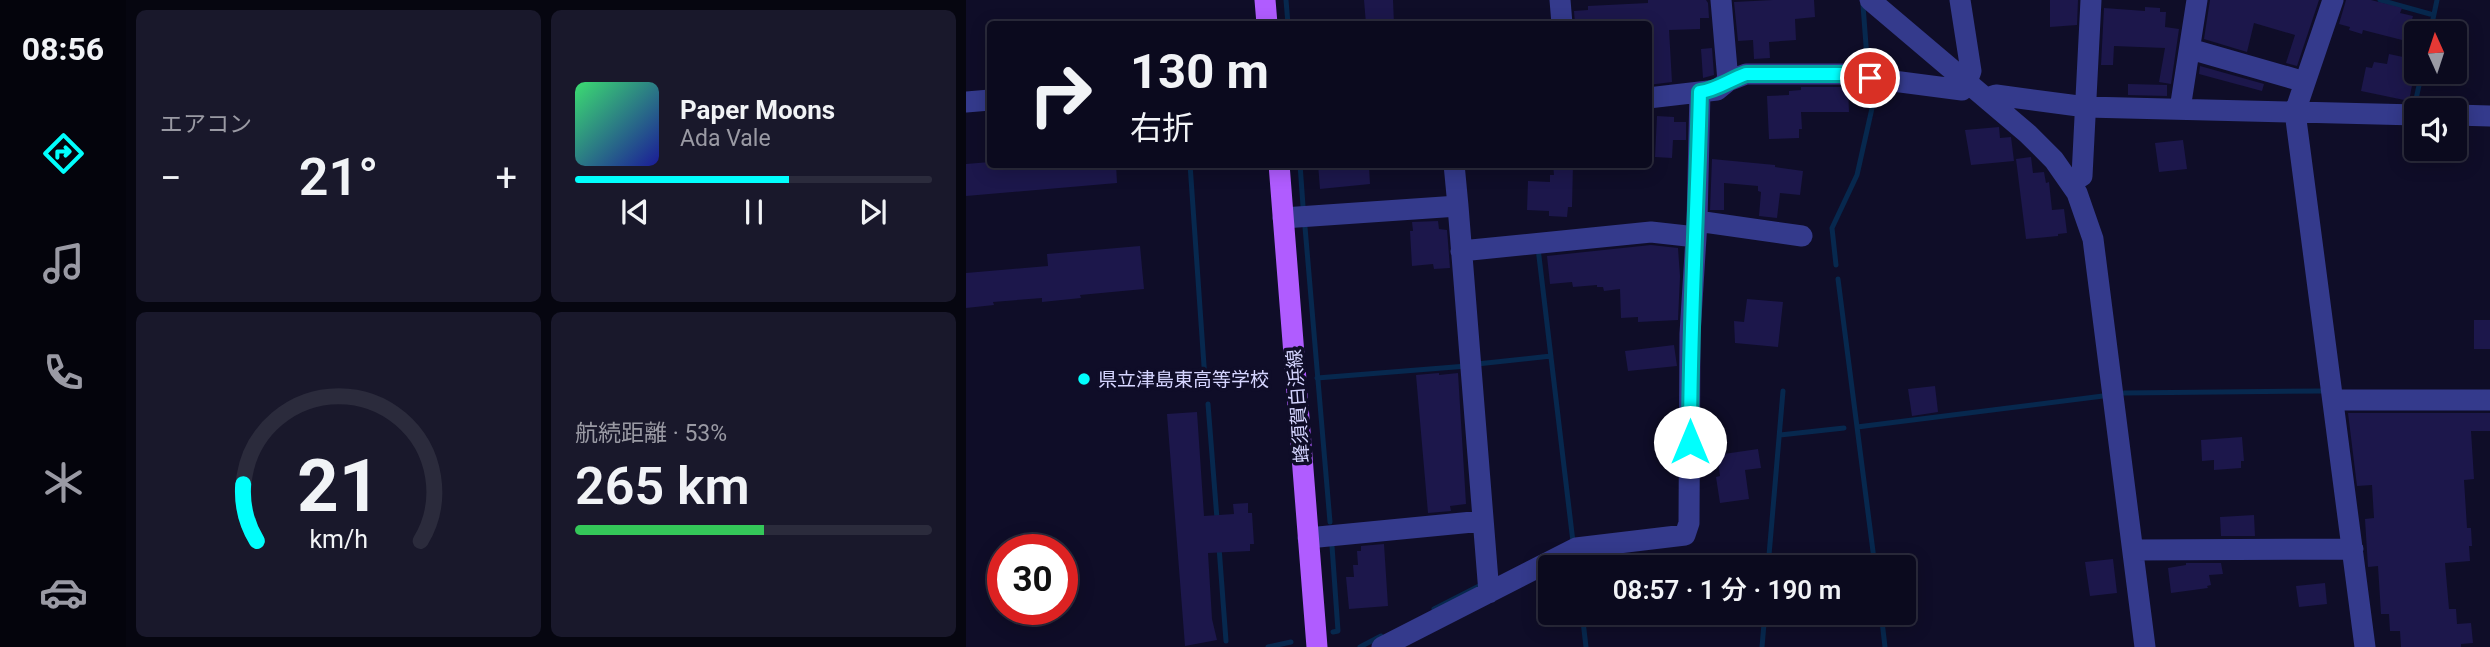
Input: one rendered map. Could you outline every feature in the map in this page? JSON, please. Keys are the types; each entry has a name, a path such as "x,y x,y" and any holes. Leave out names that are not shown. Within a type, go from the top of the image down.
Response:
{"main road":[{"path":"1265,0 1267,21"},
{"name":"蜂須賀白浜線","path":"1279,168 1317,647"}],"street":[{"path":"1560,0 1562,21"},
{"path":"1721,0 1728,81"},
{"path":"1870,0 2028,134 2054,160 2077,194 2093,239 2145,647"},
{"path":"1652,97 1717,90 1728,81 1746,74 1861,74 1870,78 1962,90 1971,71 1960,0"},
{"path":"2071,183 2082,176 2091,0"},
{"path":"2180,108 2197,0"},
{"path":"2333,0 2295,112 2365,647"},
{"path":"2190,49 2305,82"},
{"path":"1382,647 1576,548 1685,535 1689,523 1690,334 1697,229 1700,92"},
{"path":"1987,98 1996,95 2086,107 2404,115"},
{"path":"966,102 987,100"},
{"path":"2467,116 2490,116"},
{"path":"1454,168 1489,593"},
{"path":"1283,218 1458,206"},
{"path":"1461,251 1697,229 1802,236"},
{"path":"2333,400 2490,400"},
{"path":"1308,538 1483,521"},
{"path":"2133,550 2353,549"}],"building":[{"path":"1364,0 1393,0 1394,21 1366,21"},
{"path":"1648,0 1706,0 1708,3 1709,18 1700,18 1700,29 1669,30 1672,82 1652,84 1652,21 1575,21 1574,11 1588,10 1588,6 1648,3"},
{"path":"1814,0 1815,17 1795,19 1796,40 1769,42 1770,58 1754,59 1753,40 1738,41 1734,2"},
{"path":"2050,0 2078,0 2077,25 2050,27"},
{"path":"2210,0 2319,0 2297,66 2286,63 2295,35 2254,23 2247,52 2204,39"},
{"path":"2346,0 2371,0 2402,8 2400,13 2413,16 2412,21 2404,21 2404,40 2363,30 2362,34 2339,24"},
{"path":"2145,7 2160,8 2160,12 2166,12 2165,27 2179,29 2171,84 2159,82 2165,48 2114,46 2113,65 2101,65 2104,8 2145,11"},
{"path":"1712,48 1714,75 1703,78 1701,49"},
{"path":"2389,54 2404,57 2404,84 2412,84 2410,98 2404,100 2361,91 2366,67 2372,68 2374,62 2387,64"},
{"path":"2200,66 2264,84 2262,91 2199,74"},
{"path":"2128,84 2167,85 2167,96 2128,95"},
{"path":"1801,87 1848,87 1849,112 1801,112 1802,129 1799,129 1799,138 1769,139 1767,96 1789,95 1789,91 1801,90"},
{"path":"1657,116 1674,117 1674,122 1686,122 1686,140 1673,140 1672,158 1655,157"},
{"path":"1999,127 2000,138 2011,137 2014,161 1971,165 1965,130"},
{"path":"2183,140 2187,169 2159,172 2155,143"},
{"path":"2031,157 2033,173 2044,172 2046,183 2049,182 2052,210 2064,209 2067,233 2026,239 2016,159"},
{"path":"1712,159 1775,165 1803,171 1800,195 1780,193 1777,218 1759,216 1761,192 1758,191 1758,186 1724,183 1724,210 1710,210"},
{"path":"987,162 987,168 1116,168 1117,183 966,196 966,164"},
{"path":"1318,168 1369,168 1370,184 1320,189"},
{"path":"1553,168 1573,168 1572,207 1568,207 1567,217 1549,216 1549,211 1527,210 1528,181 1550,182 1550,175 1554,175"},
{"path":"1438,221 1439,229 1447,230 1450,268 1434,269 1433,264 1412,266 1412,222"},
{"path":"1651,245 1678,248 1678,320 1638,322 1638,317 1621,318 1620,289 1604,291 1603,287 1597,285 1573,287 1572,282 1550,284 1547,256"},
{"path":"1140,246 1144,289 1080,295 1081,298 1042,302 1042,298 993,302 994,305 966,308 966,273 1048,266 1047,254"},
{"path":"1747,299 1783,302 1778,347 1735,343 1734,321 1744,322"},
{"path":"2474,320 2490,320 2490,349 2474,349"},
{"path":"1674,345 1677,366 1628,371 1625,351"},
{"path":"1458,373 1466,504 1450,506 1451,511 1428,513 1416,375"},
{"path":"1935,386 1938,412 1912,416 1908,389"},
{"path":"1197,412 1204,516 1234,514 1233,504 1248,503 1248,513 1252,513 1254,544 1250,544 1250,551 1208,553 1212,619 1217,640 1185,646 1167,414"},
{"path":"2348,413 2490,413 2490,431 2471,431 2474,479 2464,480 2467,528 2471,528 2470,561 2445,563 2449,609 2456,609 2457,624 2471,623 2473,643 2461,644 2461,647 2401,647 2400,631 2390,631 2389,614 2381,614 2378,566 2368,567 2365,519 2374,518 2372,485 2357,486"},
{"path":"2242,437 2244,461 2241,461 2241,468 2214,470 2214,460 2202,461 2201,440"},
{"path":"1758,449 1761,468 1745,470 1749,499 1720,503 1716,477 1720,476 1717,455"},
{"path":"2254,515 2255,536 2221,536 2220,517"},
{"path":"1384,544 1388,606 1349,609 1346,577 1354,577 1353,565 1358,565 1357,551 1361,551 1361,546"},
{"path":"2113,559 2117,593 2090,596 2085,562"},
{"path":"2186,563 2221,563 2223,574 2209,575 2211,585 2207,586 2208,588 2171,593 2168,568"},
{"path":"2325,583 2327,604 2299,607 2296,586"}],"waterway":[{"path":"1286,0 1288,21"},
{"path":"2380,0 2430,14"},
{"path":"2433,21 2437,0"},
{"path":"1863,5 1868,72"},
{"path":"2416,98 2419,84"},
{"path":"1836,265 1832,228 1857,175 1877,86 1880,87"},
{"path":"1190,168 1205,380"},
{"path":"1300,168 1303,206"},
{"path":"1305,227 1330,522"},
{"path":"1538,248 1573,542"},
{"path":"1838,279 1873,555"},
{"path":"1477,364 1551,356"},
{"path":"1317,378 1467,366"},
{"path":"1769,555 1783,391"},
{"path":"2124,393 2323,391"},
{"path":"1857,427 2103,396"},
{"path":"1208,404 1217,519"},
{"path":"1780,435 1844,428"},
{"path":"1332,546 1338,631 1333,632"},
{"path":"1219,547 1226,641"},
{"path":"1434,609 1481,585"},
{"path":"1583,625 1586,647"},
{"path":"1762,647 1764,625"},
{"path":"1882,625 1885,647"},
{"path":"1360,647 1381,636"},
{"path":"1268,647 1291,642"}],"place":[{"name":"県立津島東高等学校","path":"1084,379"}],"route":[{"path":"1690,442 1690,334 1700,92 1717,90 1728,81 1746,74 1861,74 1870,78"}]}
